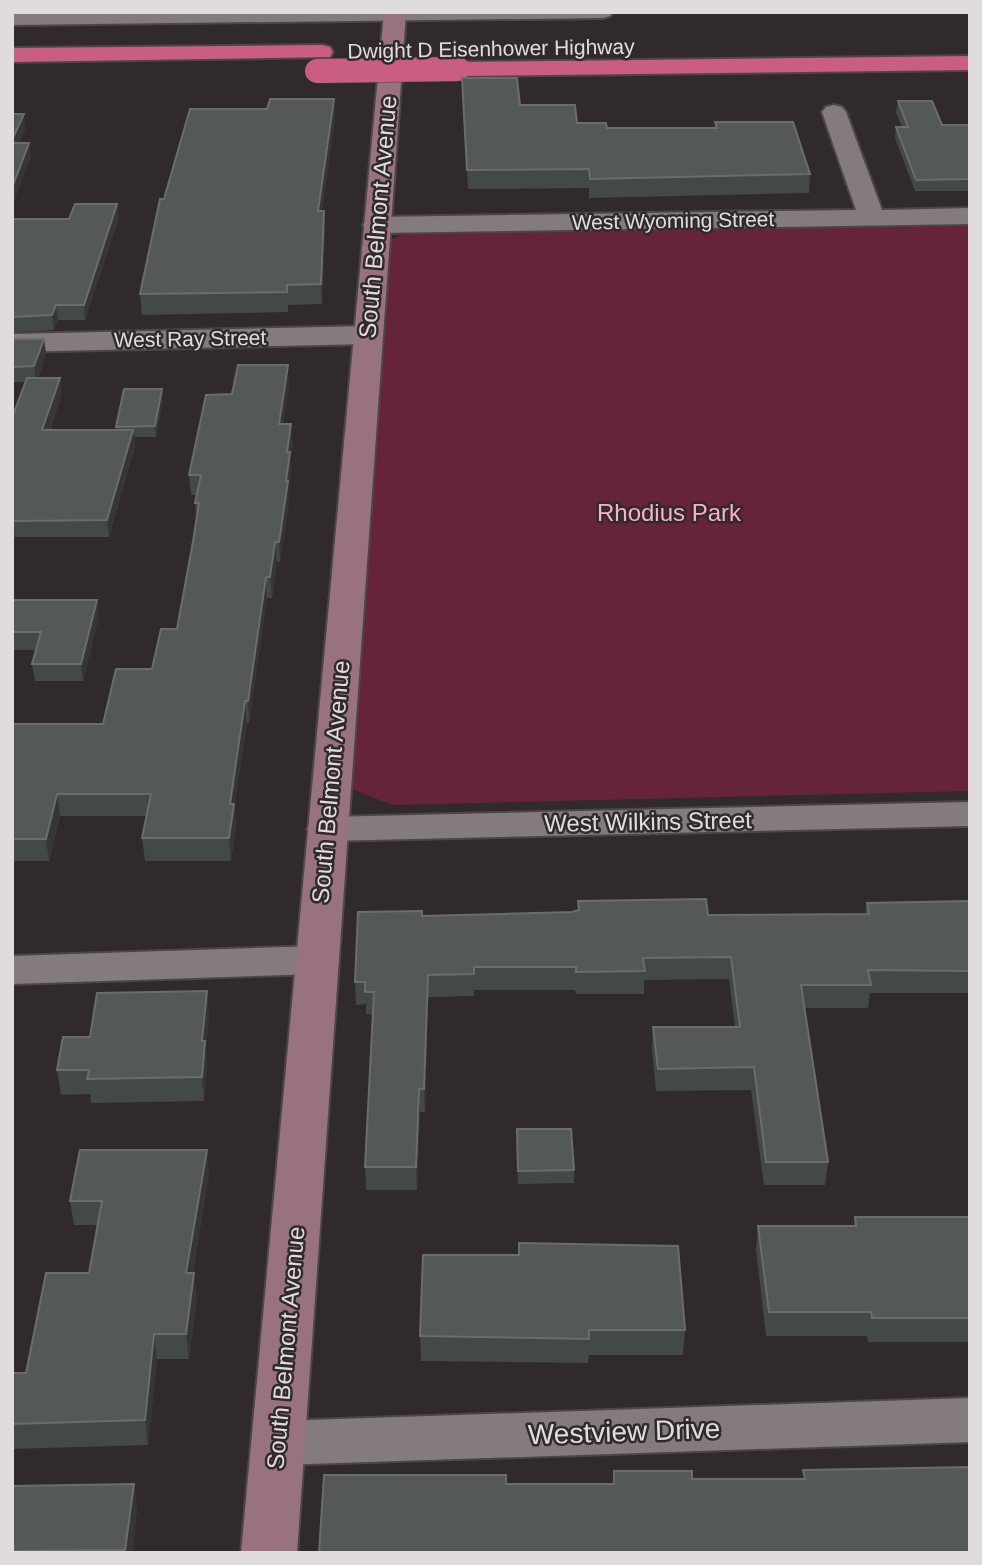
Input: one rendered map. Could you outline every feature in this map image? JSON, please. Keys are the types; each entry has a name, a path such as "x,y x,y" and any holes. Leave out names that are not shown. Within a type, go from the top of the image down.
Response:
{"highway":[{"name":"Dwight D Eisenhower Highway","path":"12,76 319,62 970,43"},
{"name":"Dwight D Eisenhower Highway","path":"12,55 319,62"},
{"name":"Dwight D Eisenhower Highway","path":"458,60 970,65"}],"main road":[{"name":"South Belmont Avenue","path":"269,1553 395,13"}],"street":[{"path":"12,19 603,12"},
{"path":"834,112 872,218"},
{"name":"West Wyoming Street","path":"376,225 970,216"},
{"name":"West Ray Street","path":"12,343 368,335"},
{"name":"West Wilkins Street","path":"327,830 970,814"},
{"path":"12,970 317,960"},
{"name":"Westview Drive","path":"279,1443 970,1420"}],"green space":[{"name":"Rhodius Park","path":"970,223 970,791 392,805 352,789 390,240 411,231"}],"building":[{"path":"462,78 517,78 520,105 575,105 577,123 606,123 607,128 717,128 715,122 793,122 810,174 590,179 589,169 467,170"},
{"path":"270,99 334,99 318,211 324,211 321,284 287,285 287,292 140,294 160,199 164,199 190,109 267,109"},
{"path":"898,101 932,101 942,125 970,125 970,179 916,180 896,127 908,127"},
{"path":"12,114 24,114 12,140"},
{"path":"12,143 29,143 12,188"},
{"path":"75,204 117,204 84,305 56,305 52,315 12,317 12,219 69,219"},
{"path":"12,339 44,339 34,366 12,367"},
{"path":"238,365 288,365 279,424 291,424 287,452 290,452 288,481 279,542 275,542 270,577 266,577 248,701 245,701 230,804 234,804 229,838 142,838 151,794 57,794 46,839 12,839 12,724 103,724 116,669 152,669 161,629 177,629 199,503 195,503 201,475 189,475 206,395 232,394"},
{"path":"27,378 60,378 42,430 133,430 107,520 12,521 12,418"},
{"path":"124,389 162,389 155,426 116,427"},
{"path":"12,600 97,600 81,664 32,664 41,632 12,632"},
{"path":"706,899 708,915 869,914 867,903 970,901 970,971 868,970 871,985 801,985 828,1162 766,1162 754,1067 658,1069 653,1027 740,1027 731,957 643,958 645,971 576,972 576,967 474,967 474,974 428,975 424,1089 419,1089 416,1167 365,1167 374,992 365,992 365,982 355,982 358,912 422,911 422,916 572,912 579,910 578,901"},
{"path":"207,991 202,1077 87,1079 89,1070 57,1070 63,1037 90,1037 97,993"},
{"path":"517,1129 571,1129 574,1170 518,1171"},
{"path":"80,1150 207,1150 186,1273 194,1273 186,1334 154,1334 145,1420 12,1424 12,1373 26,1373 46,1273 89,1273 102,1201 70,1201"},
{"path":"855,1217 970,1217 970,1318 872,1318 871,1312 769,1312 758,1226 856,1226"},
{"path":"519,1243 678,1246 685,1330 589,1330 589,1339 420,1336 423,1255 519,1255"},
{"path":"970,1467 970,1553 319,1553 324,1475 506,1475 506,1484 614,1484 614,1471 692,1471 692,1479 805,1479 803,1470"},
{"path":"134,1484 125,1550 12,1551 12,1486"}]}
